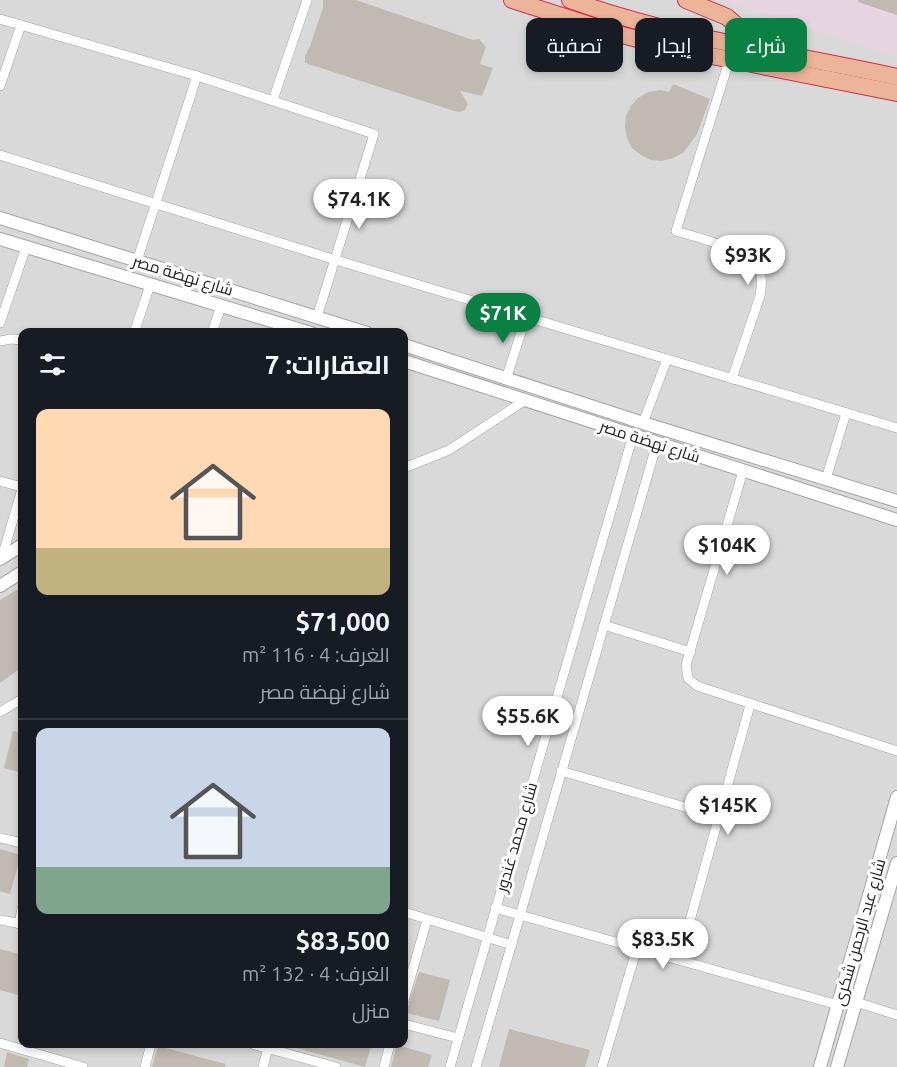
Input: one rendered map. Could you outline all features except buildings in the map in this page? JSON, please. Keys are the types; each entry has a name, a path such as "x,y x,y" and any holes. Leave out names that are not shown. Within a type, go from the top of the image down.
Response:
{"highway":[{"path":"512,0 618,34 725,60"},
{"path":"570,0 586,3 639,23 725,43"},
{"path":"686,0 728,18"},
{"path":"807,60 897,77"},
{"path":"787,72 897,93"}],"street":[{"path":"273,100 307,0"},
{"path":"0,19 197,76 374,134 317,317"},
{"path":"0,86 21,25"},
{"path":"726,72 676,231 738,254 751,261 759,272 762,282 760,296 732,379"},
{"path":"137,261 197,76"},
{"path":"0,155 336,260 897,428"},
{"name":"شارع نهضة مصر","path":"0,218 351,328"},
{"name":"شارع نهضة مصر","path":"0,239 293,328"},
{"path":"0,323 26,247"},
{"path":"136,328 150,285"},
{"path":"214,328 221,306"},
{"path":"506,379 526,317"},
{"path":"0,341 18,340"},
{"name":"شارع نهضة مصر","path":"408,346 643,423 894,500"},
{"path":"643,423 667,359"},
{"name":"شارع نهضة مصر","path":"408,362 892,519"},
{"path":"408,466 449,450 524,401"},
{"path":"826,479 846,413"},
{"name":"شارع محمد غندور","path":"450,1067 633,435"},
{"name":"شارع محمد غندور","path":"476,1067 657,443"},
{"path":"743,471 686,665 688,678 697,686 750,705 897,751"},
{"path":"0,481 18,487"},
{"path":"892,519 894,500"},
{"path":"4,553 18,502"},
{"path":"4,553 18,547"},
{"path":"0,586 18,575"},
{"path":"604,625 691,652"},
{"path":"0,712 18,701"},
{"path":"679,960 750,705"},
{"path":"561,771 719,816"},
{"name":"شارع عبد الرحمن شكرى","path":"820,1067 893,821 897,797"},
{"path":"0,838 18,842"},
{"name":"شارع عبد الرحمن شكرى","path":"837,1067 897,863"},
{"path":"495,908 838,1005"},
{"path":"408,913 512,945"},
{"path":"0,920 18,923"},
{"path":"408,985 427,920"},
{"path":"602,1067 637,948"},
{"path":"856,1002 897,1015"},
{"path":"408,1025 458,1038"},
{"path":"0,1043 83,1067"},
{"path":"145,1067 151,1048"},
{"path":"263,1067 268,1048"},
{"path":"275,1048 336,1067"},
{"path":"384,1067 389,1048"}],"shaded area":[{"path":"0,0 897,0 897,1067 0,1067"},
{"path":"719,0 897,0 897,57 807,28 807,18 775,18"}]}
